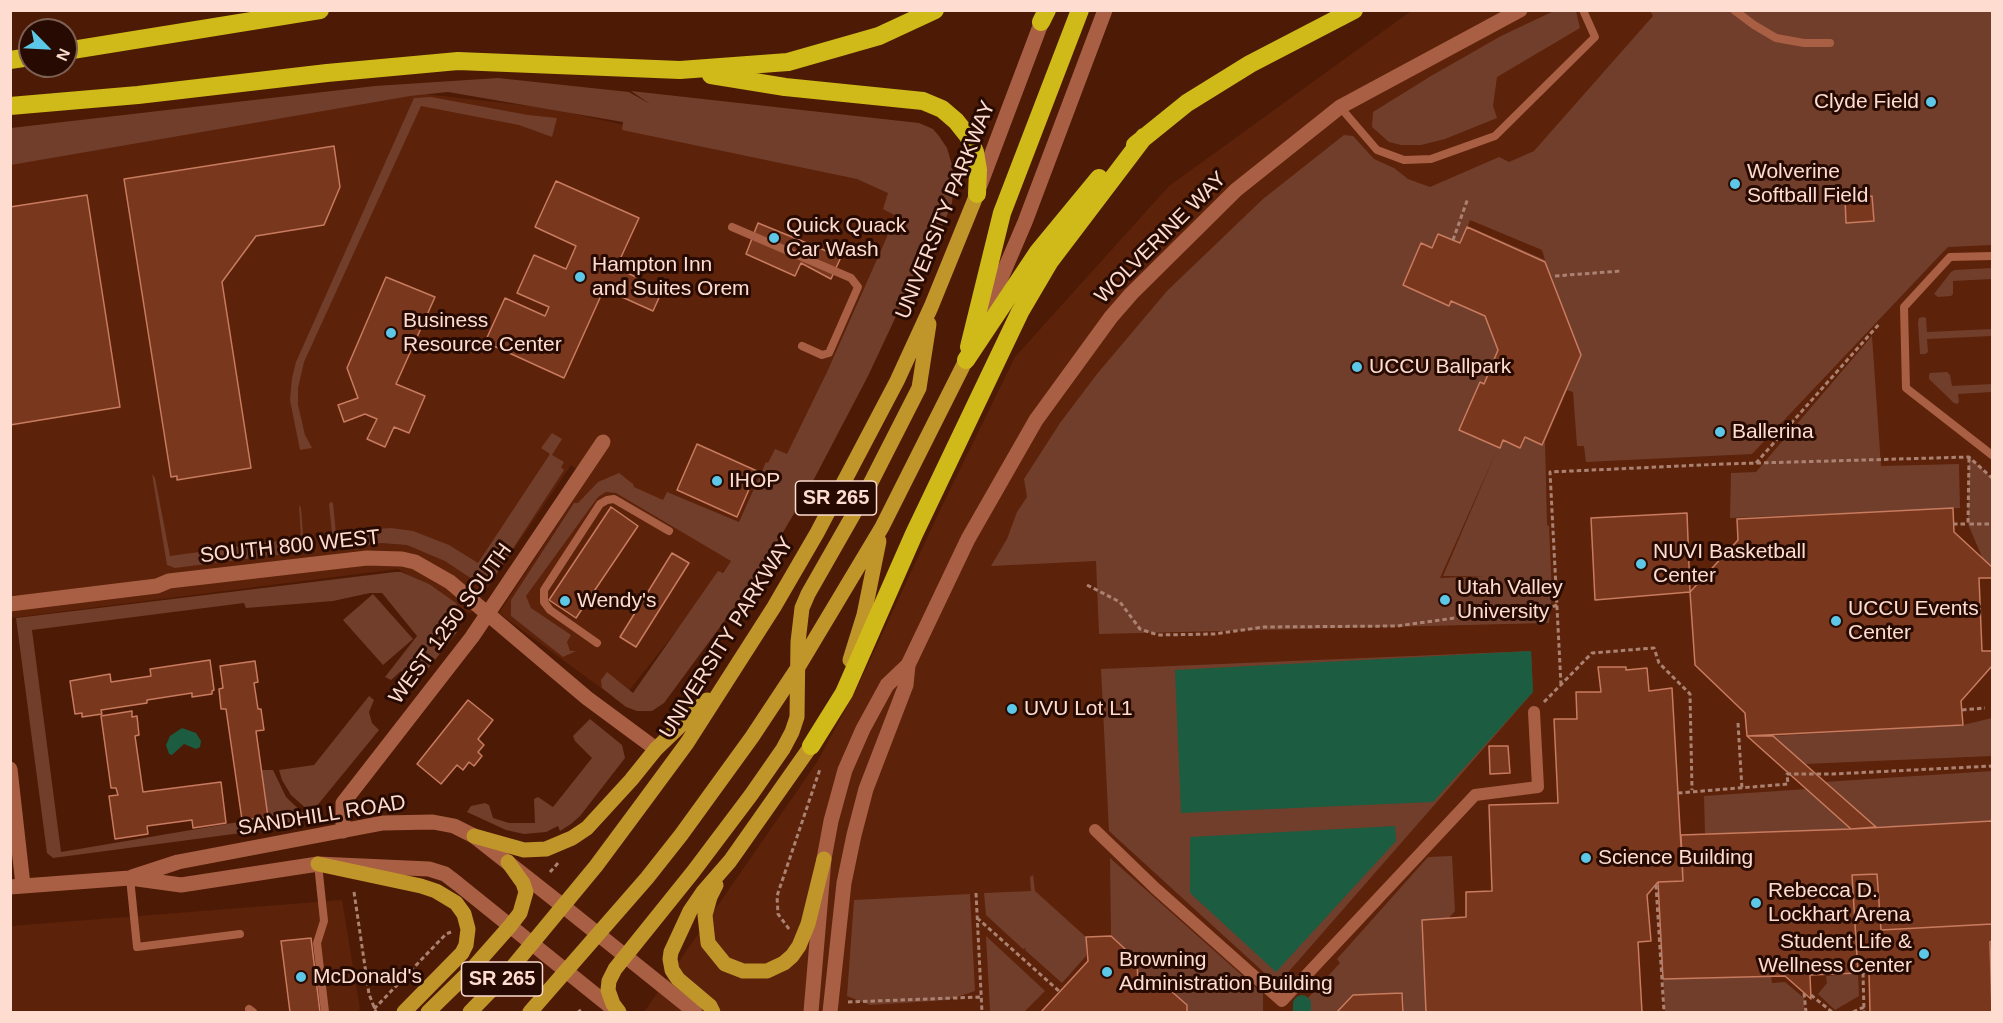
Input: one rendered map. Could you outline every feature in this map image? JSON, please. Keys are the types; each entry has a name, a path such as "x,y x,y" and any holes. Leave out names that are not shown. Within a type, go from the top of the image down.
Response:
{"highway":[{"path":"78,49 320,10"},
{"path":"10,106 138,95 327,73 458,61 680,70 788,62 879,36 935,10"},
{"path":"966,360 1002,213 1080,10"},
{"path":"966,360 1032,259 1055,230 1098,180 1144,137 1187,103 1250,64 1354,10"},
{"path":"680,70 785,87 923,101 942,109 968,136 975,152 978,170 977,194"},
{"path":"811,746 844,693 914,534 1020,312 1050,261 1144,137"}],"main road":[{"name":"UNIVERSITY PARKWAY","path":"470,1012 532,944 642,804 727,681 817,534 893,390 931,307 977,194"},
{"path":"618,1012 608,990 609,981 625,956 693,872 783,748 792,732 797,717 799,624 802,608 865,494 919,388 931,307"},
{"name":"SR 265","path":"530,1012 647,878 752,737 797,669 882,527 966,360"},
{"path":"713,1012 710,1006 678,980 672,970 671,952 690,911 730,861 811,746 855,648 882,527"},
{"path":"474,836 524,850 546,849 572,838 587,828 656,749 727,681"},
{"path":"730,861 706,908 705,924 708,944 725,964 753,972 775,969 797,951 808,924 824,859"},
{"path":"428,1012 472,969 520,913 526,892 523,883 508,862"},
{"path":"318,864 429,888 456,903 464,914 468,930 466,945 462,953 404,1012"}],"street":[{"name":"SR 265","path":"966,360 1024,222 1105,10"},
{"name":"WOLVERINE WAY","path":"830,1012 844,883 854,835 866,789 906,685 908,665 968,539 1036,420 1111,316 1236,190 1340,107 1520,10"},
{"name":"UNIVERSITY PARKWAY","path":"977,194 1045,14"},
{"name":"WEST 1250 SOUTH","path":"344,831 343,803 456,660 603,442"},
{"name":"SOUTH 800 WEST","path":"10,604 157,586 169,581 385,557 415,562 450,582 587,698 656,749"},
{"name":"WOLVERINE WAY","path":"811,1012 824,859 831,821 845,770 863,729 887,685 908,665"},
{"path":"1095,830 1282,1007 1475,795 1538,787 1534,712"},
{"path":"10,769 17,886"},
{"name":"SANDHILL ROAD","path":"130,878 178,862 382,823 433,822 454,826 474,836 508,862 695,1012"},
{"name":"SANDHILL ROAD","path":"17,886 130,878 181,885 318,864 429,869 445,874 618,1012"}],"lane":[{"path":"1340,107 1377,150 1404,160 1431,159 1495,136 1595,37 1582,10"},
{"path":"1734,10 1776,38 1804,43 1830,43"},
{"path":"732,227 851,278 858,287 830,352 822,355 802,346"},
{"path":"1992,256 1950,257 1904,307 1906,388 1992,455"},
{"path":"597,643 550,610 544,603 544,590 600,504 607,500 614,499 669,531"},
{"path":"318,864 324,921 316,943 325,1012"},
{"path":"130,878 136,947 240,934"}],"path":[{"path":"1453,240 1468,198"},
{"path":"1555,276 1621,271"},
{"path":"1756,463 1880,323"},
{"path":"1968,457 1968,524"},
{"path":"1561,686 1550,472 1968,457 1992,478"},
{"path":"1953,524 1992,524"},
{"path":"1087,585 1120,602 1140,629 1158,635 1214,634 1264,627 1397,626 1484,614 1527,616 1557,605"},
{"path":"1534,712 1592,653 1654,648 1659,663 1690,694 1692,791"},
{"path":"1962,710 1985,708"},
{"path":"1738,723 1742,789"},
{"path":"1678,793 1788,784 1787,774 1992,766"},
{"path":"789,928 778,914 777,896 820,769"},
{"path":"1656,885 1664,1012"},
{"path":"354,892 369,994 375,1011 446,934 454,931"},
{"path":"976,893 982,1012"},
{"path":"977,918 1059,991"},
{"path":"1863,973 1863,1012"},
{"path":"1804,993 1806,1012"},
{"path":"1811,995 1832,1012"},
{"path":"848,1002 981,997"},
{"path":"1853,1012 1863,1007"}],"shaded area":[{"path":"1556,10 1576,11 1580,28 1497,77 1493,106 1497,118 1445,139 1421,145 1401,145 1389,142 1372,127 1373,112 1501,36"},
{"name":"Utah Valley University","path":"1411,11 1992,11 1992,1012 644,1012 817,762 855,692 1015,357 1169,186"},
{"path":"1650,11 1992,11 1992,245 1948,247 1752,454 1586,462 1584,446 1577,446 1573,392 1567,390 1545,441 1547,525 1549,526 1552,594 1549,623 1099,634 1096,561 991,566 1007,539 1017,512 1027,497 1024,479 1060,423 1097,374 1167,291 1263,199 1344,135 1353,136 1374,159 1394,168 1408,179 1430,187 1499,157 1509,162 1534,151 1653,16","holes":["1470,220 1542,250 1545,260 1468,226","1497,450 1443,576 1485,576 1440,578"]},
{"path":"498,78 629,92 650,104 631,91 919,123 933,129 939,136 947,148 952,165 954,183 952,203 928,262 906,295 868,376 813,481 734,608 664,703 652,711 637,711 626,707 602,688 601,680 607,672 633,693 718,571 723,573 731,561 616,493 606,492 598,497 526,596 531,608 571,635 567,642 570,651 576,651 563,657 511,616 511,600 574,503 578,503 598,482 619,473 634,487 663,500 667,492 739,522 766,462 768,463 775,449 787,454 827,372 896,216 883,209 888,193 857,179 622,130 623,122 448,92 410,96 11,165 11,128 375,86"},
{"path":"398,91 548,108 908,188 760,525 620,702 499,613 588,478 571,465 470,614 398,569 11,618 11,160"},
{"path":"431,97 528,115 557,118 552,137 519,125 421,106 304,362 298,388 298,405 305,435 312,448 300,450 290,400 296,362 414,98"},
{"path":"1992,268 1992,279 1953,281 1951,296 1938,297 1934,294 1955,270"},
{"path":"1919,318 1926,318 1927,332 1992,329 1992,336 1927,339 1928,352 1920,354 1918,322"},
{"path":"1872,336 1881,466 1959,464 1960,508 1730,518 1731,473 1756,472"},
{"path":"1947,372 1950,375 1952,386 1992,384 1992,392 1958,394 1959,402 1954,403 1929,379 1930,373"},
{"path":"552,433 562,439 552,455 564,462 561,467 564,470 491,579 475,581 445,561 407,545 382,543 340,549 333,542 329,504 331,502 333,503 336,534 391,528 413,531 449,545 478,563 550,454 541,448"},
{"path":"1969,457 1992,478 1992,567 1982,557 1968,524"},
{"path":"152,474 155,478 170,556 301,538 299,505 304,548 300,552 175,568 167,565"},
{"path":"401,572 429,584 456,603 460,610 459,624 455,630 457,632 416,684 401,671 391,680 385,677 417,636 382,593 370,593 333,601 246,608 244,603 32,630 61,852 268,817 262,770 273,770 286,797 304,814 294,826 53,858 47,853 16,618"},
{"path":"373,594 413,639 383,665 343,620"},
{"path":"1531,651 1533,692 1284,977 1270,978 1109,831 1101,669"},
{"path":"1531,651 1533,692 1433,802 1181,813 1175,670"},
{"path":"369,696 374,700 369,712 372,723 379,730 311,813 291,795 279,770 314,765"},
{"path":"1992,718 1992,756 1804,764 1773,736 1963,725"},
{"path":"590,719 622,745 625,758 580,816 571,824 560,831 558,826 546,832 524,834 506,830 467,812 471,806 485,803 489,805 493,818 509,823 535,823 534,799 538,797 553,807 592,758 573,736"},
{"path":"182,728 196,733 201,741 200,747 196,749 184,744 172,755 169,754 166,745 170,736"},
{"path":"1992,771 1992,821 1876,827 1824,782"},
{"path":"1807,789 1851,829 1705,834 1704,796"},
{"path":"1395,826 1396,841 1276,972 1190,893 1190,837"},
{"path":"1452,856 1455,911 1448,919 1422,921 1426,1012 1404,1012 1403,994 1353,995 1337,1012 1306,1012 1306,1000 1340,963 1337,959 1428,857"},
{"path":"1110,858 1263,994 1263,1012 1187,1012 1187,1005 1162,983 1138,984 1137,960 1111,936"},
{"path":"1033,875 1035,891 1086,937 1086,956 1062,983 1025,950 1026,948 1023,949 986,915 984,893 1031,891 1030,877"},
{"path":"970,894 975,991 948,1000 870,1005 847,996 854,900"},
{"path":"342,900 360,1009 357,1012 11,1012 11,926"},
{"path":"986,936 1045,991 1024,1012 990,1011"},
{"path":"1858,973 1859,996 1835,1010 1818,994 1827,983 1826,976"},
{"path":"1771,976 1772,983 1785,982 1804,998 1805,1012 1665,1012 1663,979"}],"building":[{"path":"334,146 340,187 324,225 256,236 222,282 251,468 177,480 177,476 171,477 124,179"},
{"name":"Hampton Inn and Suites Orem","path":"556,181 639,218 616,268 663,289 653,311 604,289 564,378 485,342 505,298 545,316 549,307 517,293 534,255 566,269 576,246 535,227"},
{"path":"87,195 120,407 10,425 10,207"},
{"path":"1872,196 1874,221 1846,223 1845,198"},
{"name":"Quick Quack Car Wash","path":"758,223 841,257 831,279 801,263 795,276 746,254"},
{"path":"1467,227 1545,262 1581,355 1542,445 1525,437 1520,448 1503,440 1500,448 1459,430 1480,382 1484,384 1498,350 1485,316 1451,301 1449,306 1403,285 1421,243 1432,248 1438,234 1460,243"},
{"name":"Business Resource Center","path":"386,277 435,297 396,384 425,396 409,433 394,427 385,447 367,439 377,419 365,414 344,422 338,405 358,398 347,368"},
{"name":"IHOP","path":"697,444 757,471 737,517 677,490"},
{"path":"611,507 638,526 576,618 549,600"},
{"name":"UCCU Events Center","path":"1953,508 1954,532 1992,567 1992,578 1979,578 1982,651 1992,651 1992,666 1961,701 1963,725 1747,736 1745,713 1695,665 1690,592 1738,540 1737,519"},
{"name":"NUVI Basketball Center","path":"1687,513 1690,592 1595,600 1591,518"},
{"path":"672,553 689,563 636,647 620,637"},
{"path":"210,660 214,690 212,694 192,697 192,693 147,700 147,703 101,710 102,714 82,717 82,713 75,714 70,681 110,674 111,682 151,676 150,669"},
{"path":"255,661 258,682 254,683 264,730 256,731 268,817 242,820 226,709 221,709 219,689 223,688 220,666"},
{"name":"Science Building","path":"1598,667 1626,667 1626,670 1647,668 1649,691 1672,688 1683,881 1658,882 1647,895 1651,941 1638,942 1642,1012 1426,1012 1422,920 1466,917 1466,892 1492,891 1489,805 1558,803 1554,719 1577,719 1576,692 1601,692"},
{"path":"468,700 493,720 478,739 484,745 478,752 482,756 474,766 469,762 463,770 457,765 441,784 417,764"},
{"path":"132,711 132,717 137,716 139,735 135,736 143,792 221,782 226,823 193,828 192,820 147,826 148,834 115,839 109,796 118,795 116,788 111,788 101,716"},
{"path":"1747,736 1773,736 1876,827 1851,829"},
{"path":"1489,746 1508,746 1510,773 1490,774"},
{"name":"Rebecca D. Lockhart Arena","path":"1992,821 1992,924 1881,930 1877,874 1852,875 1858,973 1810,975 1811,999 1785,976 1663,979 1658,882 1683,881 1681,835"},
{"name":"Student Life & Wellness Center","path":"1877,874 1881,930 1992,924 1992,941 1990,942 1992,1012 1870,1012 1869,973 1858,973 1852,875"},
{"name":"Browning Administration Building","path":"1111,936 1137,960 1138,984 1162,983 1187,1005 1187,1012 1041,1012 1088,961 1086,937"},
{"name":"McDonald's","path":"311,938 320,1012 290,1012 281,941"},
{"path":"1402,993 1403,1012 1337,1012 1353,995"}],"waterway":[{"path":"1302,1004 1302,1012"}],"place":[{"name":"Clyde Field","path":"1931,102"},
{"name":"Wolverine Softball Field","path":"1735,184"},
{"name":"Quick Quack Car Wash","path":"774,238"},
{"name":"Hampton Inn and Suites Orem","path":"580,277"},
{"name":"Business Resource Center","path":"391,333"},
{"name":"UCCU Ballpark","path":"1357,367"},
{"name":"Ballerina","path":"1720,432"},
{"name":"IHOP","path":"717,481"},
{"name":"NUVI Basketball Center","path":"1641,564"},
{"name":"Utah Valley University","path":"1445,600"},
{"name":"Wendy's","path":"565,601"},
{"name":"UCCU Events Center","path":"1836,621"},
{"name":"UVU Lot L1","path":"1012,709"},
{"name":"Science Building","path":"1586,858"},
{"name":"Rebecca D. Lockhart Arena","path":"1756,903"},
{"name":"Student Life & Wellness Center","path":"1924,954"},
{"name":"Browning Administration Building","path":"1107,972"},
{"name":"McDonald's","path":"301,977"}]}
